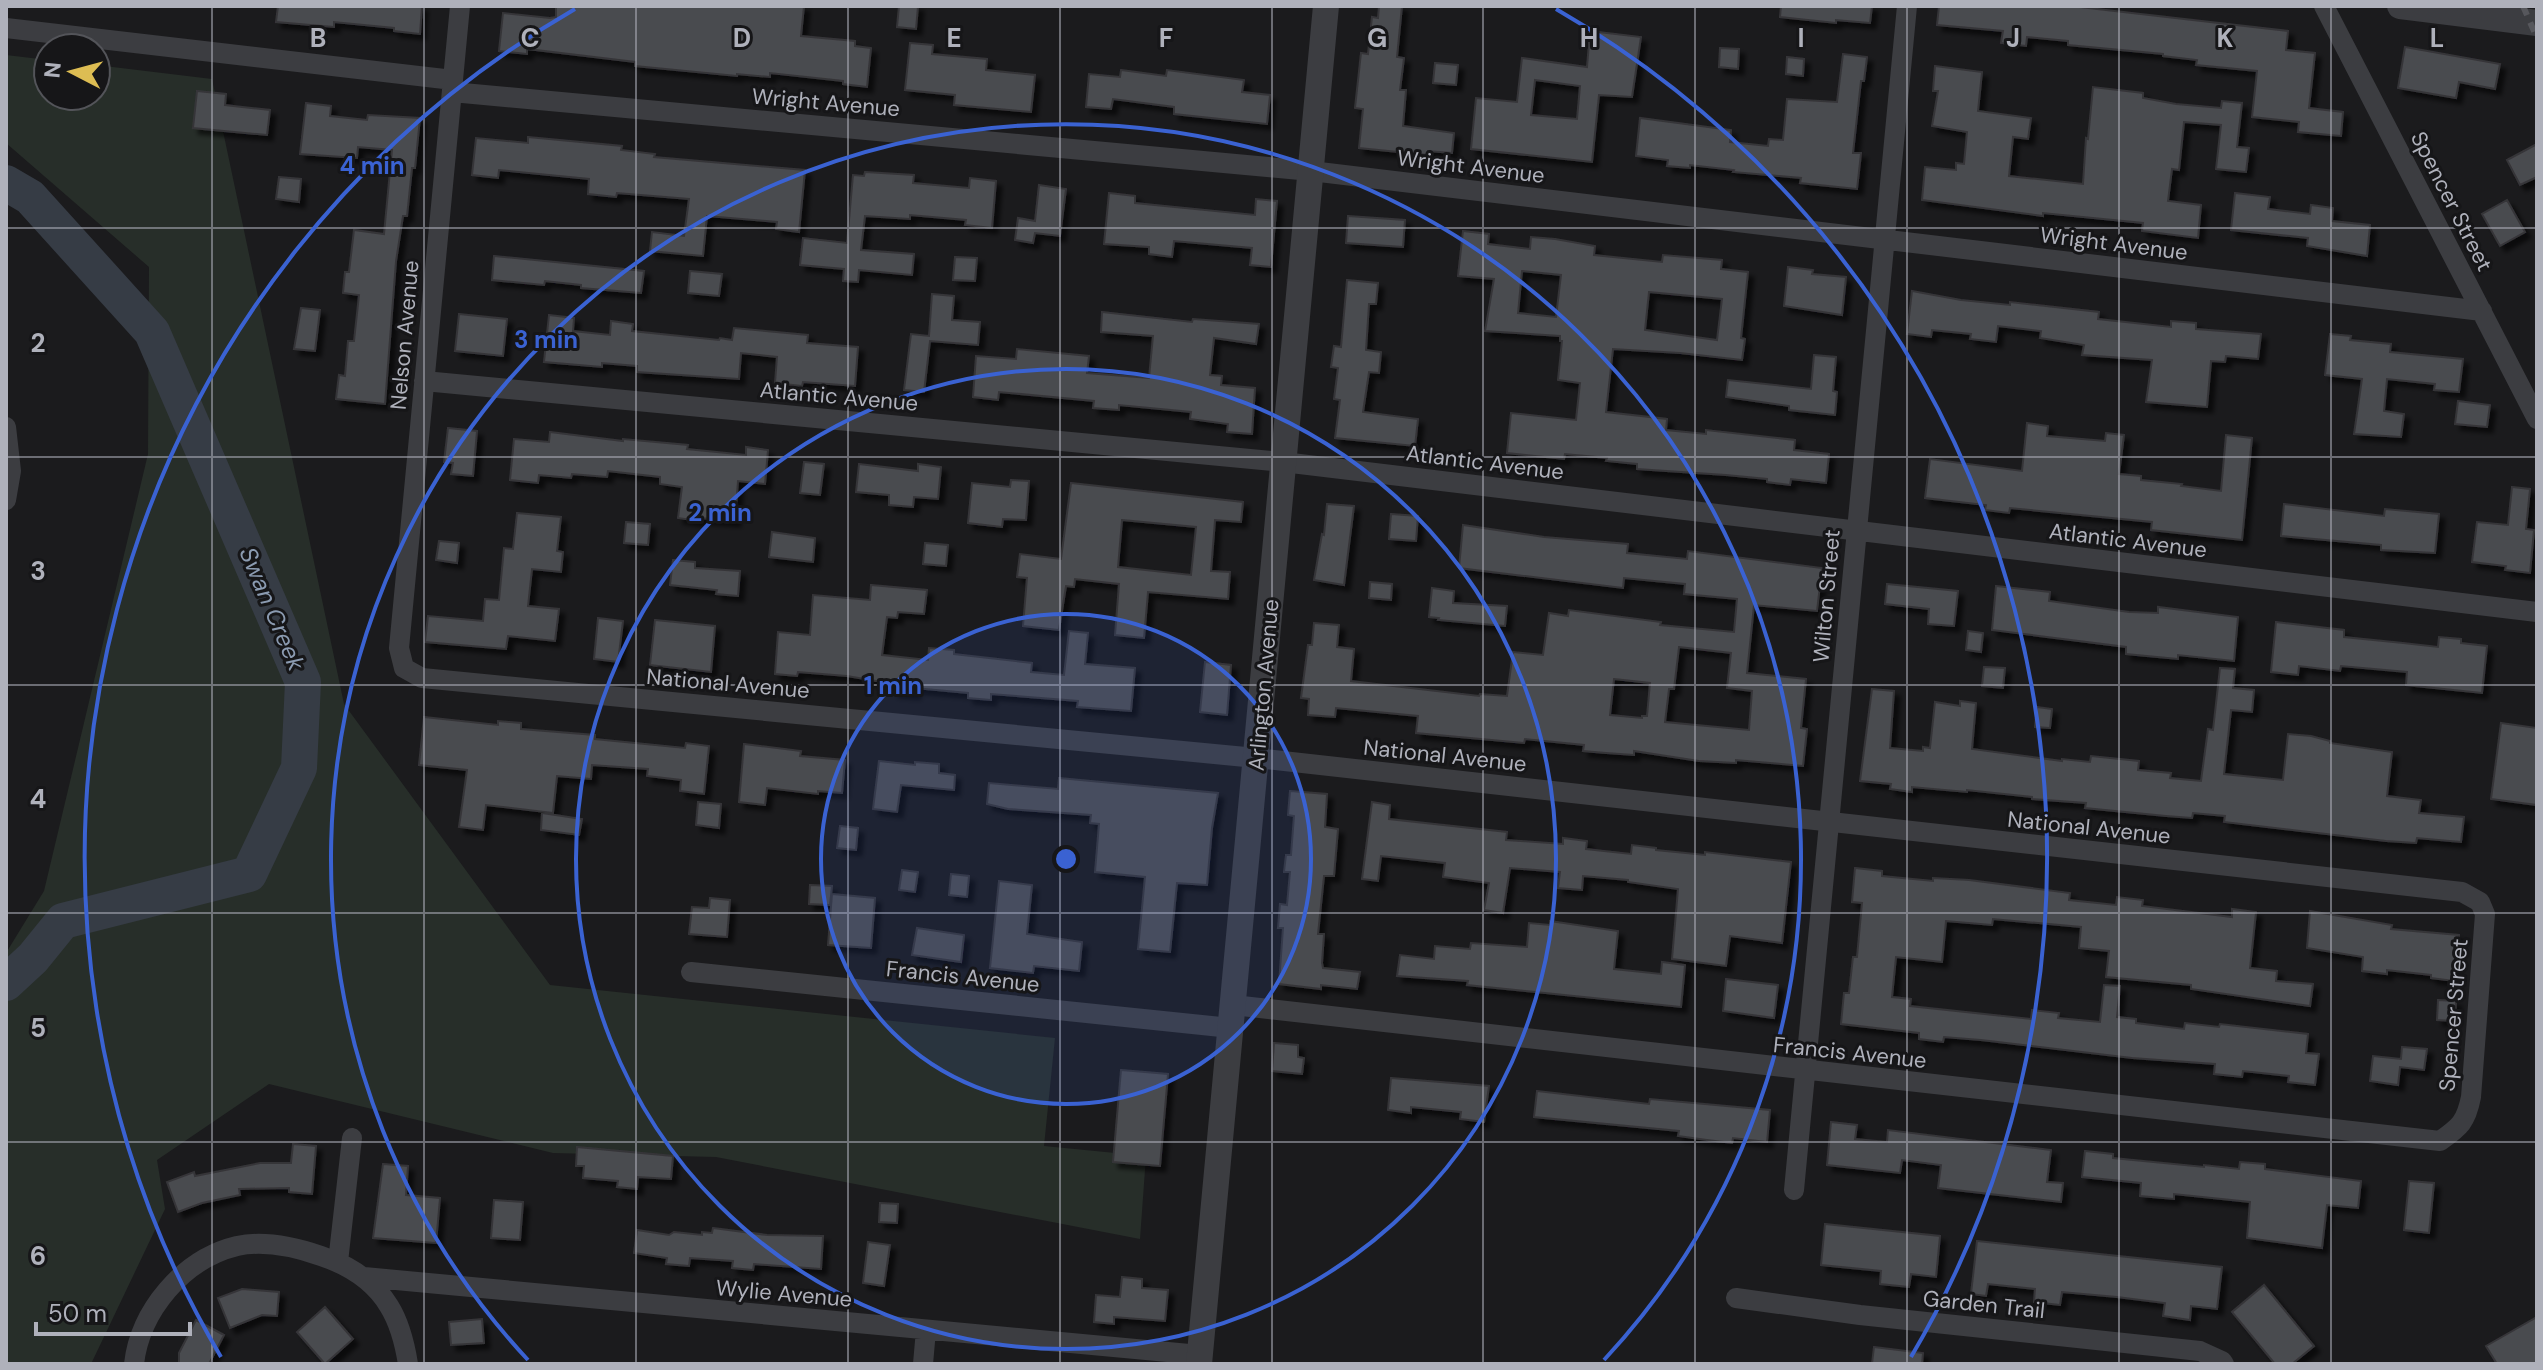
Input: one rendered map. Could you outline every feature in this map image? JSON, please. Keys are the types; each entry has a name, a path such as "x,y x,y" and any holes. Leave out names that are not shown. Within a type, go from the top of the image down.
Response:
{"street":[{"name":"Nelson Avenue","path":"404,668 399,648 460,6"},
{"name":"Arlington Avenue","path":"1200,1360 1326,6"},
{"name":"Wilton Street","path":"1794,1190 1907,6"},
{"name":"Spencer Street","path":"2324,6 2537,419"},
{"path":"2400,6 2537,23"},
{"name":"Wright Avenue","path":"6,28 452,86 1311,171 2482,311"},
{"name":"Atlantic Avenue","path":"424,381 1283,462 2537,612"},
{"path":"6,427 11,471 6,500"},
{"name":"National Avenue","path":"404,668 422,678 1256,758 2462,892 2480,902"},
{"name":"Spencer Street","path":"2457,1129 2467,1117 2471,1097 2485,929 2485,914 2480,902"},
{"name":"Francis Avenue","path":"691,972 1232,1016 1805,1071 2440,1141 2457,1129"},
{"path":"338,1262 352,1138"},
{"path":"134,1364 136,1344 147,1316 167,1290 194,1265 237,1246 275,1244 338,1262 364,1277 388,1303 408,1364"},
{"name":"Wylie Avenue","path":"364,1277 926,1330 1200,1360"},
{"name":"Garden Trail","path":"1736,1298 1860,1315 2200,1351 2224,1364"},
{"path":"923,1364 926,1330"}],"shaded area":[{"path":"6,55 32,58 32,112 112,112 112,67 212,79 344,704 550,985 1055,1038 1044,1146 1146,1156 1140,1239 716,1157 553,1153 269,1084 157,1160 165,1209 91,1364 6,1364 6,953 44,891 148,454 149,267 6,143"}],"building":[{"path":"278,6 422,6 420,34 334,22 334,27 276,22"},
{"path":"556,6 804,6 801,36 855,41 855,46 871,48 867,87 843,84 843,81 770,73 770,77 737,76 635,66 635,62 527,49 527,54 499,51 503,13 550,18 556,17"},
{"path":"899,6 918,6 916,29 897,27"},
{"path":"1379,6 1402,6 1397,57 1404,58 1400,90 1406,90 1403,126 1454,133 1452,153 1428,151 1428,155 1359,148 1363,109 1355,108 1361,53 1368,54 1372,17 1378,18"},
{"path":"1781,6 1872,6 1870,23 1836,20 1836,23 1780,17"},
{"path":"1939,6 2071,6 2288,31 2286,50 2315,53 2309,108 2343,112 2341,136 2298,132 2299,122 2252,117 2257,71 2196,65 2197,60 2163,54 2068,45 2068,41 2027,37 2026,46 2001,43 2003,31 1937,25"},
{"path":"1590,31 1641,37 1632,97 1599,95 1592,162 1471,149 1476,98 1517,102 1522,58 1587,67","holes":["1535,80 1580,86 1577,119 1531,115"]},
{"path":"910,43 933,45 932,54 987,59 986,70 1035,75 1031,112 954,105 955,95 905,90"},
{"path":"2405,47 2500,64 2495,89 2459,82 2456,98 2398,88"},
{"path":"1720,48 1739,49 1738,69 1719,67"},
{"path":"1843,54 1867,57 1864,81 1861,81 1853,153 1861,153 1857,189 1800,183 1801,178 1690,165 1690,168 1667,166 1668,160 1636,156 1640,118 1731,130 1730,142 1768,146 1769,139 1783,140 1787,99 1837,102"},
{"path":"1787,57 1804,59 1803,76 1786,74"},
{"path":"1435,63 1458,65 1456,85 1433,83"},
{"path":"1935,66 1982,72 1978,111 2031,118 2028,139 2013,137 2009,176 2083,184 2093,87 2143,93 2143,98 2176,104 2221,108 2222,101 2242,103 2237,147 2249,148 2246,172 2216,169 2221,125 2184,122 2179,170 2172,169 2168,201 2201,205 2198,238 2142,231 2143,223 2043,213 2043,216 1922,200 1925,167 1956,170 1956,163 1964,164 1967,132 1932,126 1938,91 1933,91"},
{"path":"1121,70 1166,76 1167,70 1244,80 1242,92 1270,95 1267,124 1174,114 1174,107 1113,99 1111,109 1086,107 1089,74 1120,77"},
{"path":"197,91 226,94 225,105 270,110 267,135 193,128"},
{"path":"306,103 331,106 330,116 367,120 368,115 420,118 407,216 403,216 396,261 385,404 336,399 339,375 345,376 348,341 354,341 359,295 343,293 354,230 384,234 392,150 358,147 357,158 300,154"},
{"path":"528,137 622,146 621,150 655,154 654,157 805,170 799,232 776,229 777,222 707,216 703,256 650,251 652,232 684,236 689,199 617,193 616,197 588,194 589,179 499,170 498,178 472,175 476,138 528,143"},
{"path":"2537,144 2537,177 2520,185 2507,160"},
{"path":"865,172 914,175 913,183 969,188 970,178 996,181 992,228 965,225 966,220 910,215 910,219 865,216 861,250 914,254 912,275 859,270 858,282 843,281 844,269 800,265 803,238 847,243 853,175 864,176"},
{"path":"279,177 301,179 299,202 276,199"},
{"path":"1039,185 1066,189 1060,236 1035,233 1033,243 1015,240 1018,218 1035,221"},
{"path":"1109,193 1135,196 1135,203 1255,215 1256,199 1277,201 1271,267 1250,265 1252,248 1174,241 1172,257 1149,254 1149,247 1104,244"},
{"path":"2235,193 2270,197 2268,209 2310,214 2311,205 2333,208 2332,221 2370,225 2367,256 2307,246 2308,238 2231,230"},
{"path":"2507,200 2525,232 2500,246 2482,214"},
{"path":"1348,216 1405,220 1403,247 1346,243"},
{"path":"1463,231 1489,234 1488,244 1530,249 1531,237 1555,239 1595,246 1594,255 1662,262 1663,255 1722,260 1721,269 1748,272 1741,338 1745,339 1742,360 1613,349 1606,412 1667,419 1666,430 1706,434 1706,430 1795,440 1794,450 1829,454 1826,483 1791,479 1790,485 1767,482 1767,479 1637,469 1637,464 1606,461 1607,458 1565,454 1564,459 1507,453 1511,413 1576,420 1580,383 1558,380 1560,336 1485,331 1494,279 1458,276","holes":["1522,271 1561,275 1556,317 1518,313","1649,292 1722,299 1717,340 1645,330"]},
{"path":"494,256 644,271 641,293 581,288 581,285 545,281 544,285 492,280"},
{"path":"955,257 977,258 975,281 953,280"},
{"path":"1788,267 1813,270 1812,274 1846,277 1842,315 1784,306"},
{"path":"690,271 722,274 719,296 688,293"},
{"path":"1347,280 1378,283 1376,304 1369,304 1366,350 1381,352 1379,373 1369,372 1363,412 1418,419 1415,446 1335,438 1340,400 1334,399 1338,368 1331,367 1334,346 1341,347"},
{"path":"1912,291 1961,300 2099,312 2098,319 2171,327 2171,321 2196,323 2196,329 2261,334 2258,359 2226,356 2225,362 2211,361 2207,407 2146,402 2152,360 2082,355 2084,345 2040,338 2041,331 1998,326 1996,342 1970,339 1971,334 1932,330 1931,337 1907,334"},
{"path":"932,294 954,296 952,320 980,322 978,345 930,341 924,392 904,390 911,334 929,336"},
{"path":"301,308 320,310 315,351 294,349"},
{"path":"1102,312 1192,322 1193,319 1259,324 1256,344 1214,338 1210,375 1222,376 1221,385 1255,388 1252,434 1227,432 1228,424 1190,419 1191,412 1119,405 1119,410 1093,408 1094,401 999,392 998,400 973,397 976,356 1016,359 1017,349 1089,356 1087,373 1149,378 1153,336 1101,332"},
{"path":"459,314 507,319 503,356 455,351"},
{"path":"549,315 574,318 573,331 610,335 611,321 633,324 632,331 719,340 732,340 734,328 808,335 807,343 858,347 855,386 775,383 777,357 741,353 739,379 637,372 637,366 602,363 602,367 544,362"},
{"path":"2330,334 2351,336 2350,340 2391,344 2390,352 2463,359 2459,392 2434,390 2435,384 2387,379 2384,411 2404,414 2401,437 2354,434 2362,379 2325,375"},
{"path":"1814,355 1836,357 1833,391 1837,392 1835,415 1789,410 1789,406 1726,397 1728,380 1811,389"},
{"path":"2458,401 2490,405 2487,427 2455,424"},
{"path":"2027,423 2048,426 2047,436 2105,441 2106,433 2124,435 2119,474 2221,491 2226,435 2252,438 2242,540 2151,530 2152,522 2010,508 2009,513 1985,510 1986,505 1925,498 1930,459 2022,471"},
{"path":"448,428 477,431 473,476 451,474 453,463 444,462"},
{"path":"550,432 688,445 687,449 746,455 746,447 768,450 765,484 738,481 735,521 699,518 698,521 678,518 682,487 660,484 660,477 608,471 607,477 539,475 538,483 510,480 514,439 549,442"},
{"path":"804,462 824,464 820,495 800,493"},
{"path":"859,464 918,471 918,464 941,467 938,499 914,497 913,507 889,505 889,495 856,492"},
{"path":"1011,480 1029,481 1026,520 1003,519 1002,527 968,523 972,483 1010,487"},
{"path":"1071,483 1243,502 1241,522 1215,520 1211,571 1230,572 1228,599 1148,592 1144,638 1115,635 1119,584 1075,579 1074,587 1066,586 1059,630 1023,626 1027,578 1017,577 1020,554 1061,559","holes":["1122,520 1196,527 1191,575 1118,567"]},
{"path":"2512,487 2530,489 2526,529 2534,530 2530,573 2505,570 2506,566 2472,562 2477,522 2508,525"},
{"path":"1327,504 1354,506 1344,585 1314,580"},
{"path":"2284,504 2384,516 2385,509 2439,514 2435,553 2381,550 2381,545 2281,536"},
{"path":"517,513 561,517 557,551 563,552 561,572 532,569 528,606 559,609 555,641 508,636 506,649 425,642 428,616 483,621 485,599 499,600 504,548 513,549"},
{"path":"1391,514 1418,516 1416,541 1389,539"},
{"path":"626,522 650,524 648,545 624,543"},
{"path":"1463,525 1544,537 1628,544 1627,553 1687,559 1688,551 1822,568 1817,611 1754,605 1747,673 1806,679 1801,728 1807,729 1803,766 1736,760 1736,763 1699,761 1634,751 1634,755 1583,751 1584,745 1525,739 1524,743 1416,733 1418,716 1336,708 1335,717 1308,715 1309,699 1301,698 1314,623 1339,625 1337,647 1354,649 1351,681 1479,696 1507,696 1513,652 1543,655 1549,613 1568,616 1569,610 1661,622 1660,625 1734,632 1737,599 1684,594 1685,584 1624,578 1623,588 1459,568","holes":["1679,647 1731,653 1727,688 1752,691 1749,730 1665,722 1669,689 1674,689","1614,679 1650,683 1647,716 1610,715"]},
{"path":"772,532 815,538 813,562 769,557"},
{"path":"439,541 459,543 457,563 436,560"},
{"path":"925,543 948,545 946,566 923,564"},
{"path":"673,560 695,562 695,568 740,571 738,596 716,594 717,590 670,585"},
{"path":"1370,582 1392,584 1391,600 1369,598"},
{"path":"1887,584 1958,591 1954,626 1928,624 1929,609 1885,604"},
{"path":"871,585 927,590 924,614 898,612 897,618 887,617 882,655 928,660 929,648 954,650 954,654 1032,663 1031,672 1064,675 1069,631 1088,633 1085,664 1135,668 1131,711 1077,707 1078,701 991,694 991,700 968,698 968,693 915,688 915,694 893,692 894,684 847,676 798,672 797,676 775,674 778,632 810,635 813,595 870,600"},
{"path":"1996,586 2050,592 2049,601 2129,612 2158,613 2158,607 2238,617 2234,661 2126,654 2126,647 1992,630"},
{"path":"1432,588 1454,591 1453,603 1507,606 1505,626 1429,617"},
{"path":"598,618 623,621 618,662 594,659"},
{"path":"655,620 715,626 711,672 650,665"},
{"path":"2276,622 2344,630 2344,637 2438,647 2439,637 2487,646 2482,693 2406,685 2407,672 2341,666 2340,671 2299,666 2298,675 2271,672"},
{"path":"1968,631 1983,633 1981,652 1966,650"},
{"path":"1205,662 1231,665 1227,715 1200,712"},
{"path":"1984,667 2005,668 2003,688 1982,686"},
{"path":"2220,668 2235,669 2233,688 2254,690 2252,712 2231,710 2224,774 2283,780 2288,734 2392,752 2387,796 2421,800 2419,813 2464,817 2461,842 2417,838 2416,843 2386,841 2224,822 2225,816 2193,813 2192,818 2085,808 2086,803 1967,790 1912,787 1912,792 1890,789 1891,784 1860,781 1872,689 1894,691 1890,748 1923,751 1923,747 1930,748 1935,702 1960,706 1960,701 1976,703 1972,749 2062,761 2090,762 2091,756 2139,761 2138,770 2171,773 2170,778 2201,781 2208,729 2213,730"},
{"path":"2037,707 2052,709 2050,728 2035,727"},
{"path":"424,717 498,725 498,721 521,723 521,729 595,735 595,739 685,748 686,743 709,746 704,794 680,791 681,780 647,776 648,769 592,765 591,779 557,776 553,813 486,805 483,830 459,827 467,770 419,765"},
{"path":"2501,723 2537,728 2537,805 2491,799"},
{"path":"744,744 801,751 800,756 845,760 842,793 818,791 818,794 767,788 765,805 739,802"},
{"path":"879,761 939,764 939,773 955,775 954,790 901,785 897,812 873,809"},
{"path":"1059,778 1218,793 1207,885 1177,883 1170,952 1138,949 1145,877 1095,872 1099,824 1090,823 1091,815 1008,809 987,804 989,783 1058,789"},
{"path":"1290,791 1327,794 1325,827 1338,829 1334,876 1324,876 1318,934 1324,934 1322,963 1323,968 1360,972 1357,989 1279,984 1283,928 1278,928 1280,904 1287,905 1290,872 1284,872 1286,855 1291,855 1294,816 1288,815"},
{"path":"698,802 721,804 719,828 696,825"},
{"path":"1372,802 1390,805 1389,819 1507,832 1506,840 1563,844 1563,838 1587,841 1586,849 1631,854 1632,845 1656,850 1791,862 1782,943 1730,936 1726,966 1672,959 1678,889 1628,880 1583,876 1582,890 1558,888 1560,872 1510,868 1503,913 1484,910 1489,883 1443,877 1445,863 1381,856 1378,881 1362,879"},
{"path":"542,813 582,819 579,835 541,830"},
{"path":"840,826 858,828 856,850 837,848"},
{"path":"1855,868 1882,871 1882,876 1933,881 1933,878 1969,880 2070,893 2069,900 2116,905 2117,897 2143,900 2142,906 2232,917 2232,909 2256,912 2250,968 2277,971 2276,981 2313,984 2310,1006 2191,989 2191,985 2106,977 2109,951 2079,948 2081,927 1993,919 1992,925 1946,921 1942,962 1896,957 1892,997 1911,999 1910,1006 2031,1019 2032,1010 2059,1013 2058,1018 2100,1022 2104,985 2120,986 2117,1017 2136,1019 2136,1023 2184,1029 2185,1023 2219,1027 2220,1024 2308,1034 2306,1053 2319,1054 2315,1085 2288,1082 2289,1076 2243,1071 2242,1077 2214,1074 2215,1064 1944,1037 1943,1042 1919,1039 1919,1033 1841,1024 1844,993 1849,993 1853,957 1857,957 1862,903 1852,902"},
{"path":"902,870 918,872 915,892 899,890"},
{"path":"951,874 969,876 967,897 949,895"},
{"path":"999,881 1032,885 1027,934 1082,942 1079,971 1034,966 1033,973 990,968"},
{"path":"810,885 832,886 830,905 809,904"},
{"path":"832,894 875,898 871,948 828,945"},
{"path":"710,898 730,900 727,937 689,934 692,907 709,908"},
{"path":"2310,911 2392,925 2391,929 2459,935 2454,981 2387,970 2387,974 2362,971 2363,957 2307,948"},
{"path":"1550,921 1618,931 1614,969 1661,974 1662,962 1685,965 1681,1007 1467,985 1468,981 1397,976 1400,955 1434,959 1435,946 1470,949 1471,943 1527,947 1529,923 1550,925"},
{"path":"917,928 964,935 961,962 912,955"},
{"path":"1726,979 1778,985 1774,1018 1723,1011"},
{"path":"2438,1000 2456,1001 2455,1021 2437,1020"},
{"path":"1274,1043 1298,1045 1298,1057 1304,1058 1302,1074 1272,1071"},
{"path":"2402,1047 2427,1049 2424,1070 2400,1067 2398,1085 2370,1081 2373,1056 2401,1059"},
{"path":"1121,1070 1168,1074 1160,1166 1113,1162"},
{"path":"1391,1078 1489,1086 1484,1122 1460,1119 1461,1112 1411,1107 1411,1113 1388,1110"},
{"path":"1537,1091 1649,1104 1650,1099 1770,1110 1767,1142 1733,1138 1732,1143 1678,1136 1679,1131 1534,1117"},
{"path":"1831,1122 1857,1125 1855,1139 1887,1142 1888,1130 2051,1150 2047,1182 2063,1183 2061,1202 1938,1188 1941,1165 1902,1160 1900,1173 1827,1165"},
{"path":"293,1144 316,1146 312,1194 289,1192 289,1188 239,1189 240,1195 178,1212 167,1182 194,1172 195,1176 260,1163 291,1163"},
{"path":"577,1147 673,1156 671,1179 638,1177 637,1189 617,1187 618,1181 583,1178 584,1166 576,1166"},
{"path":"2085,1151 2113,1154 2113,1158 2204,1167 2239,1169 2240,1162 2265,1164 2265,1169 2361,1181 2358,1208 2327,1205 2322,1248 2247,1238 2250,1202 2174,1194 2174,1199 2140,1196 2141,1183 2082,1177"},
{"path":"383,1164 408,1166 406,1195 440,1198 436,1243 373,1238"},
{"path":"2409,1181 2434,1183 2429,1233 2404,1230"},
{"path":"494,1200 523,1202 520,1240 491,1238"},
{"path":"880,1203 898,1204 897,1223 879,1222"},
{"path":"1825,1224 1940,1236 1936,1277 1911,1274 1909,1287 1880,1284 1881,1271 1821,1265"},
{"path":"713,1228 767,1235 823,1236 821,1269 754,1264 753,1270 732,1268 733,1261 690,1258 689,1266 666,1264 667,1258 634,1253 637,1230 669,1235 674,1232 702,1235 702,1232 712,1233"},
{"path":"1977,1241 2222,1267 2217,1309 2191,1306 2190,1320 2163,1316 2165,1303 2117,1297 2062,1292 2060,1305 2034,1302 2035,1289 1988,1284 1986,1296 1971,1294"},
{"path":"868,1242 890,1245 884,1286 863,1283"},
{"path":"1122,1277 1142,1279 1142,1288 1168,1290 1165,1321 1114,1317 1114,1324 1094,1322 1096,1295 1120,1297"},
{"path":"2264,1285 2314,1346 2292,1364 2275,1364 2232,1312"},
{"path":"242,1289 279,1292 277,1316 262,1315 230,1328 218,1298"},
{"path":"325,1307 353,1339 325,1364 297,1332"},
{"path":"2537,1317 2537,1364 2497,1364 2486,1346"},
{"path":"482,1319 484,1343 451,1345 449,1322"},
{"path":"196,1320 224,1335 209,1364 179,1364 179,1353"},
{"path":"1874,1347 1923,1353 1922,1364 1872,1364"}],"waterway":[{"name":"Swan Creek","path":"6,183 30,197 152,332 303,682 299,768 249,874 63,921 33,958 6,983"}],"railway":[{"path":"2523,6 2537,38"}]}
